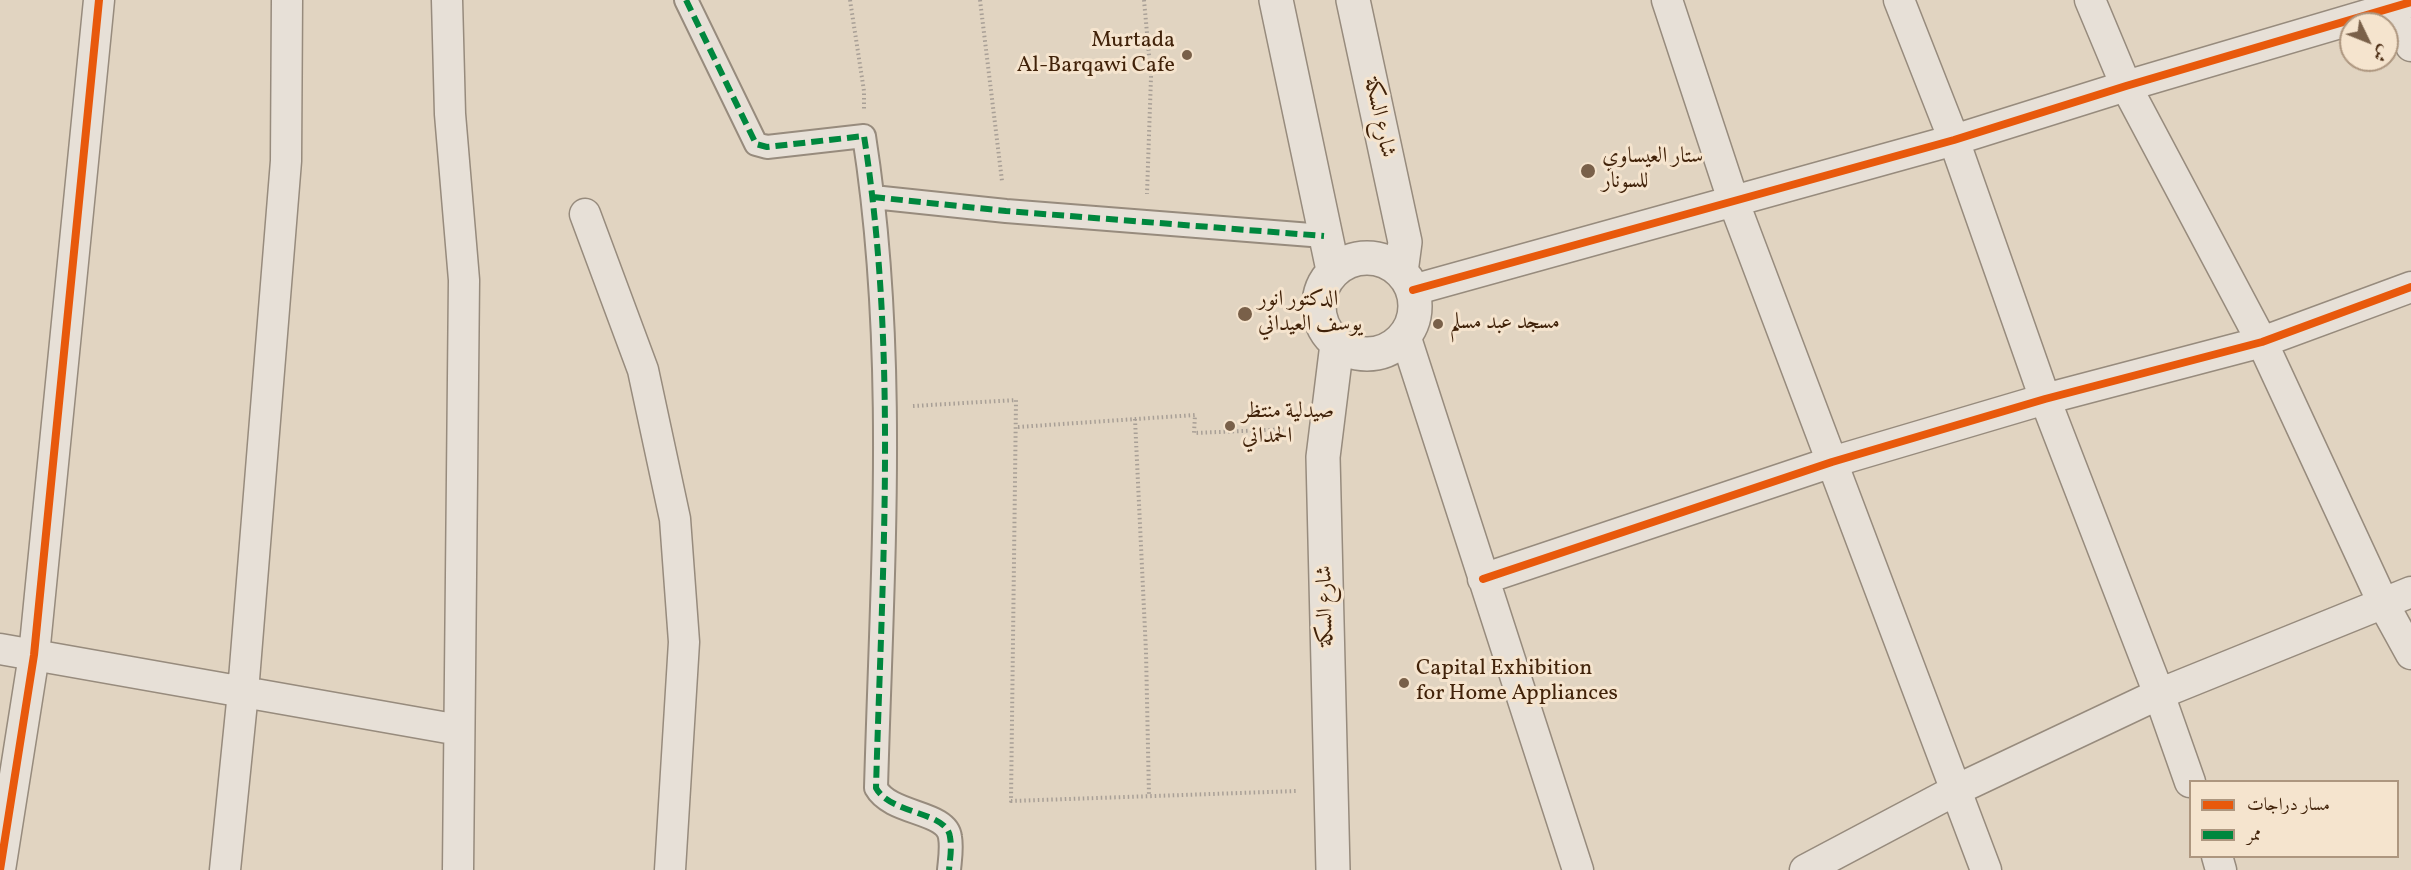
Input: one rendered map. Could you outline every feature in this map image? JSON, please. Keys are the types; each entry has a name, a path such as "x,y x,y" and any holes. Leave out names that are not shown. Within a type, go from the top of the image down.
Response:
{"street":[{"path":"0,870 34,655 99,0"},
{"path":"225,870 243,692 286,161 286,0"},
{"path":"447,0 450,114 464,280 458,870"},
{"path":"686,0 756,144 767,147 864,136 873,197 886,407 876,788 887,802 939,821 946,826 950,836 949,870"},
{"path":"1276,0 1333,270"},
{"name":"شارع السكة","path":"1353,0 1405,242 1407,281"},
{"path":"1667,0 1733,200 1986,870"},
{"path":"1899,0 1954,140 2045,399 2159,694 2189,780"},
{"path":"2090,0 2126,86 2262,342 2384,605 2411,654"},
{"path":"1407,281 1733,200 1954,140 2400,3 2411,46"},
{"path":"873,197 1006,211 1324,236"},
{"path":"585,214 643,370 675,519 684,642 670,870"},
{"path":"1360,258 1375,258 1389,262 1407,281 1415,306 1413,321 1405,335 1394,346 1380,352 1365,354 1350,351 1337,344 1326,332 1320,316 1318,300 1333,270 1346,262 1360,258"},
{"path":"1483,579 1832,462 2045,399 2262,342 2411,287"},
{"path":"1405,335 1578,870"},
{"name":"شارع السكة","path":"1333,870 1323,457 1337,344"},
{"path":"1804,870 1956,790 2159,694 2384,605 2411,592"},
{"path":"0,649 459,730"}],"path":[{"path":"850,0 864,91 864,136"},
{"path":"980,0 1006,211"},
{"path":"1144,0 1151,77 1146,222"},
{"path":"886,407 1016,400 1018,427 1011,801 1331,789"},
{"path":"1018,427 1195,415 1194,433 1327,427"},
{"path":"1135,419 1149,796"}],"marked path":[{"path":"686,0 756,144 767,147 864,136 875,217 884,380 884,543 876,788 883,797 893,803 929,817 947,829 951,845 949,870"},
{"path":"873,197 1006,211 1324,236"}],"cycle path":[{"path":"0,870 34,655 99,0"},
{"path":"1413,290 1954,140 2126,86 2411,2"},
{"path":"1483,579 1832,462 2045,399 2262,342 2411,287"}],"place":[{"name":"Murtada Al-Barqawi Cafe","path":"1187,55"},
{"name":"ستار العيساوي للسونار","path":"1588,171"},
{"name":"الدكتور انور يوسف العيداني","path":"1245,314"},
{"name":"مسجد عبد مسلم","path":"1438,324"},
{"name":"صيدلية منتظر الحمداني","path":"1230,426"},
{"name":"Capital Exhibition for Home Appliances","path":"1404,683"}]}
